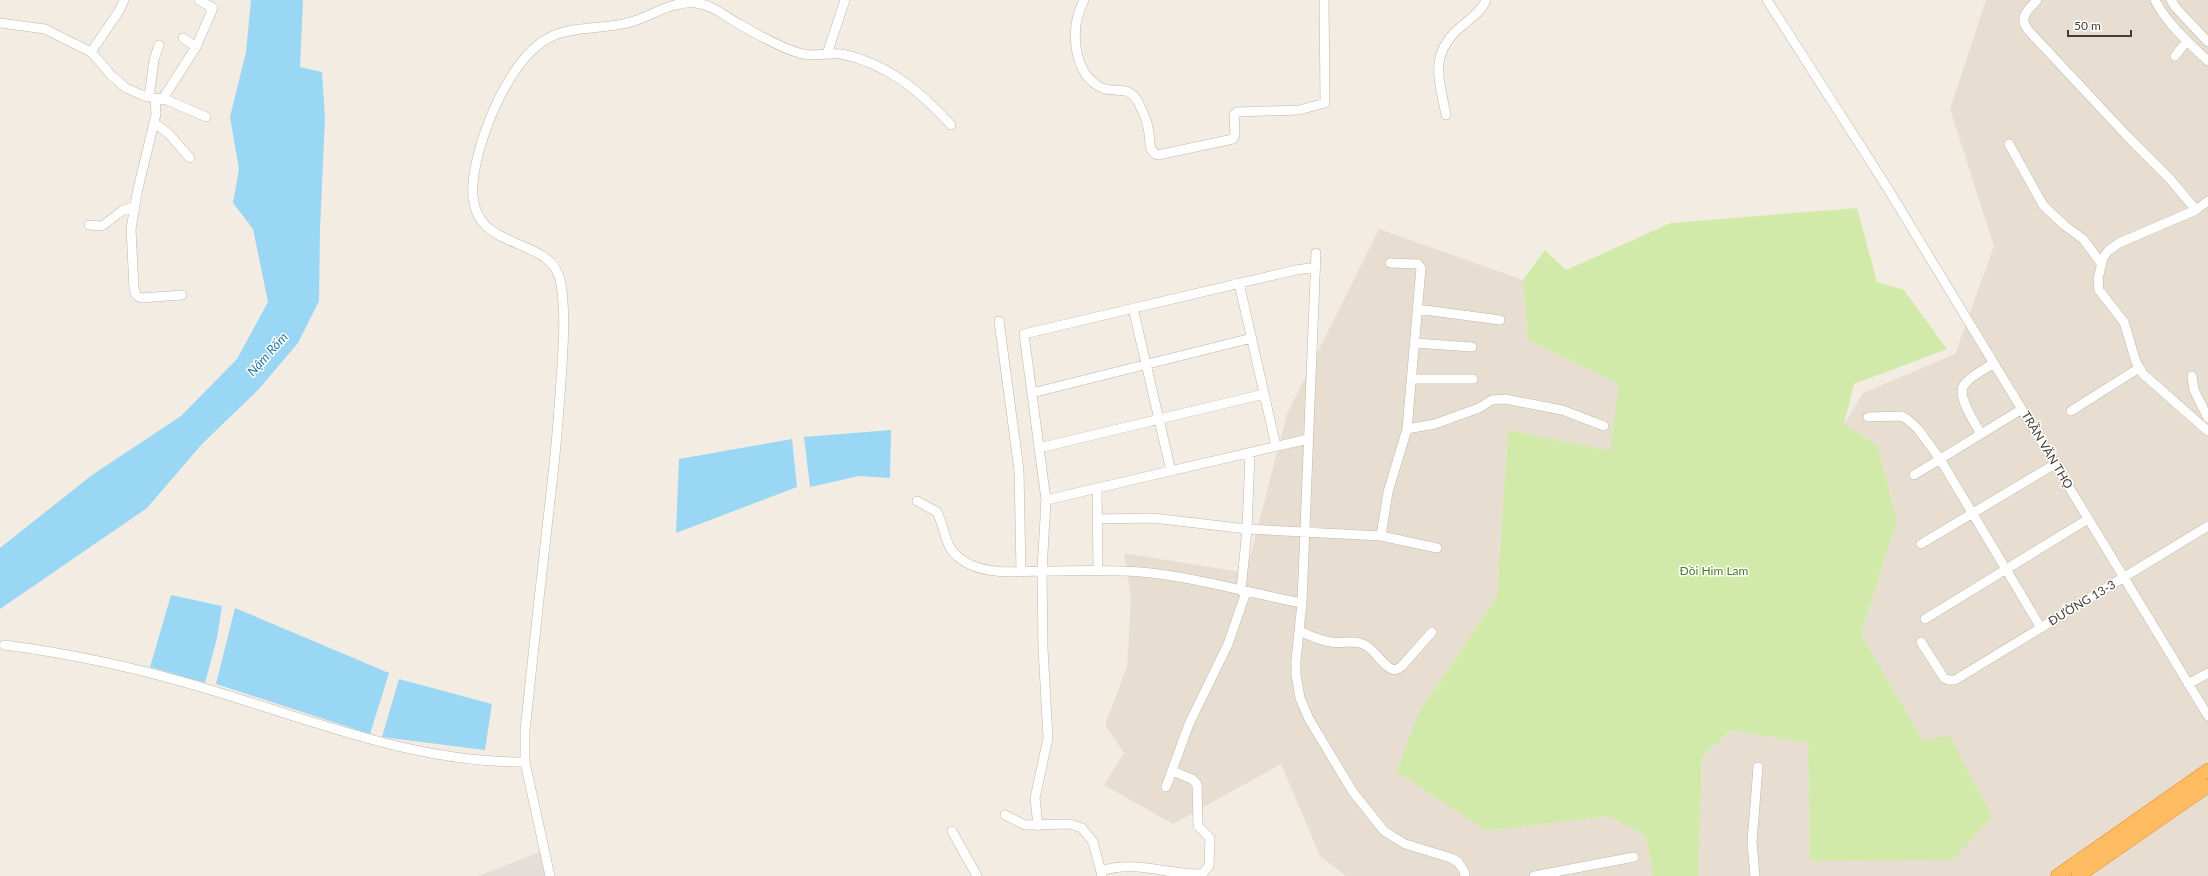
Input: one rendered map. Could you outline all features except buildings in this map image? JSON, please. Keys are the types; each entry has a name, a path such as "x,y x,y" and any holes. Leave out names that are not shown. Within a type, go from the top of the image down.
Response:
{"highway":[{"path":"2057,876 2208,770"},
{"path":"2078,876 2208,786"}],"street":[{"path":"91,52 119,11 124,0"},
{"path":"155,98 196,48 213,8 199,0"},
{"path":"827,54 845,0"},
{"path":"1084,0 1078,16 1076,29 1077,53 1081,66 1087,75 1100,87 1132,93 1146,120 1151,149 1158,155 1233,139 1235,135 1234,115 1237,112 1299,110 1325,103 1324,0"},
{"path":"1446,116 1438,71 1440,55 1453,33 1477,13 1486,0"},
{"name":"TRẦN VĂN THỌ","path":"1768,0 1885,184 2208,716"},
{"path":"2037,0 2023,17 2023,24 2128,138 2170,179 2196,210"},
{"path":"2155,0 2160,11 2208,62"},
{"path":"2172,0 2176,8 2208,42"},
{"path":"550,876 525,762 525,731 558,424 563,352 563,302 561,281 554,266 546,258 489,230 478,216 474,206 473,181 487,128 515,70 529,52 541,42 554,35 568,31 604,28 631,22 682,4 694,2 706,5 738,23 801,54 814,56 838,54 857,58 898,77 928,100 951,125"},
{"path":"0,23 45,29 91,52 112,76 126,88 206,117"},
{"path":"183,38 196,48"},
{"path":"2175,56 2187,41"},
{"path":"159,45 154,60 154,123 134,206 131,229 136,295 141,298 182,295"},
{"path":"154,123 168,133 190,158"},
{"path":"2010,144 2043,205 2064,225 2083,239 2101,263"},
{"path":"2208,201 2196,210 2119,243 2108,251 2101,263 2098,279 2099,290 2124,322 2139,368 2147,378 2208,431"},
{"path":"89,225 102,226 122,211 134,206"},
{"path":"1316,253 1302,603 1296,676 1303,706 1353,792 1377,823 1391,836 1412,846 1451,858 1462,867 1465,876"},
{"path":"1381,536 1388,492 1407,429 1420,266 1390,263"},
{"path":"1038,826 1035,798 1047,746 1048,727 1043,648 1042,571 1046,500 1024,334 1239,283 1316,267"},
{"path":"1239,283 1276,446"},
{"path":"1133,308 1145,365 1171,471"},
{"path":"1417,310 1500,320"},
{"path":"999,321 1019,470 1021,572"},
{"path":"1032,393 1252,338"},
{"path":"1415,343 1472,347"},
{"path":"1981,434 1962,399 1961,391 1965,384 1994,363"},
{"path":"2071,411 2139,368"},
{"path":"2192,376 2194,390 2208,418"},
{"path":"1412,379 1473,379"},
{"path":"1039,448 1264,394"},
{"path":"1407,429 1435,424 1479,408 1492,400 1505,398 1562,410 1604,426"},
{"path":"1914,475 2022,409"},
{"path":"1868,417 1893,415 1907,419 1940,459 1971,514 2041,628"},
{"path":"1046,500 1308,439"},
{"path":"1166,787 1189,724 1228,644 1244,592 1250,453"},
{"path":"1922,544 2055,464"},
{"path":"1097,488 1098,570"},
{"path":"917,501 937,512 948,547 968,563 990,570 1021,572 1098,570 1158,574 1302,603"},
{"path":"1098,519 1153,518 1247,529 1381,536 1437,548"},
{"path":"1925,619 2088,519"},
{"name":"ĐƯỜNG 13-3","path":"1921,642 1944,678 1955,680 2125,578 2208,526"},
{"path":"1299,631 1327,642 1353,641 1365,644 1380,657 1388,668 1395,670 1401,667 1432,632"},
{"path":"4,645 53,651 146,672 213,691 360,737 440,756 498,762 525,762"},
{"path":"2188,684 2208,674"},
{"path":"1756,876 1752,842 1758,767"},
{"path":"1005,815 1019,823 1038,826 1070,824 1082,828 1093,842 1101,873 1116,866 1128,865 1198,874 1203,873 1209,866 1210,838 1198,826 1197,784 1192,779 1172,771"},
{"path":"952,831 977,876"},
{"path":"1534,876 1634,857"}],"shaded area":[{"path":"1986,0 2208,0 2208,876 1698,876 1702,757 1730,730 1808,743 1810,861 1923,741 1861,634 1897,521 1878,446 1844,424 1863,393 1955,354 1994,246 1950,109"},
{"path":"1379,229 1523,280 1528,340 1620,384 1610,452 1508,430 1497,597 1419,712 1487,831 1608,816 1646,836 1653,876 1346,876 1320,856 1281,764 1173,824 1104,785 1124,753 1105,725 1127,667 1131,597 1124,553 1246,573 1287,414"},
{"path":"545,850 551,876 478,876"}],"green space":[{"name":"Đồi Him Lam","path":"1857,208 1877,282 1904,290 1947,349 1854,384 1844,424 1878,446 1897,521 1861,634 1923,741 1949,735 1992,816 1953,860 1810,861 1808,743 1730,730 1702,757 1698,876 1653,876 1646,836 1608,816 1487,831 1397,772 1419,712 1497,597 1508,430 1610,451 1619,384 1528,340 1523,280 1545,250 1566,270 1671,223"}],"water":[{"name":"Nậm Rốm","path":"251,0 303,0 300,67 322,72 325,119 320,229 319,301 298,343 258,390 202,444 147,508 0,609 0,548 92,475 181,416 237,359 268,302 253,229 233,203 239,169 230,117 246,52"},
{"path":"891,430 890,478 859,476 810,487 804,437"},
{"path":"792,439 797,487 676,533 679,459"},
{"path":"171,595 222,606 217,638 205,683 150,667"},
{"path":"235,608 389,673 370,734 216,684"},
{"path":"399,679 492,704 485,750 382,737"}]}
